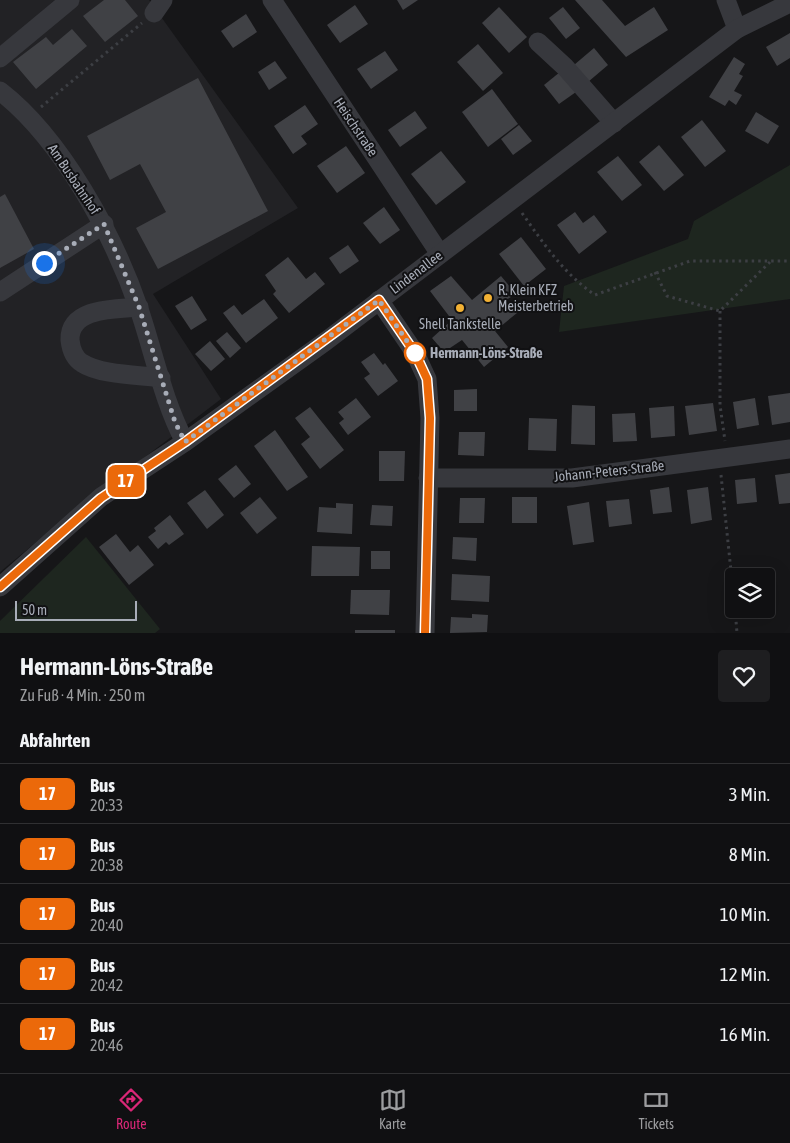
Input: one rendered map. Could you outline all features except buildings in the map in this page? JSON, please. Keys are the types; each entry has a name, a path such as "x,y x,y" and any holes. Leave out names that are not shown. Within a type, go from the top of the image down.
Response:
{"street":[{"path":"0,58 70,0"},
{"name":"Heischstraße","path":"272,0 440,254"},
{"path":"726,0 737,29"},
{"name":"Lindenallee","path":"0,587 101,498 185,442 379,300 737,29 790,2"},
{"path":"538,42 565,67 614,122"},
{"name":"Am Busbahnhof","path":"4,101 29,117 51,144 104,224 139,307 175,422 185,442"},
{"path":"0,292 104,224"},
{"path":"379,300 415,353 427,379 430,418 425,633"},
{"path":"139,307 96,311 80,320 70,335 71,350 82,363 106,371 161,378"},
{"name":"Johann-Peters-Straße","path":"428,478 572,478 790,449"}],"path":[{"path":"29,117 158,7"},
{"path":"512,200 553,257 576,281 595,295 690,261 719,259 771,262 790,261"},
{"path":"732,568 720,405 720,311 771,262"},
{"path":"655,272 667,296 720,311"},
{"path":"736,618 737,633"}],"shaded area":[{"path":"0,0 149,0 298,208 153,294 221,399 69,515 0,572"},
{"path":"790,165 790,299 559,332 564,286 688,239 694,221"},
{"path":"86,537 160,629 155,633 0,633 0,621"}],"bus line":[{"name":"17","path":"0,587 101,498 185,442 326,341 379,300 415,353 427,379 430,418 425,633"}],"place":[{"name":"R. Klein KFZ Meisterbetrieb","path":"488,298"},
{"name":"Shell Tankstelle","path":"460,308"},
{"name":"Hermann-Löns-Straße","path":"415,353"}],"route":[{"path":"44,263 104,224 139,307 175,422 185,442 326,341 379,300 415,353"}]}
